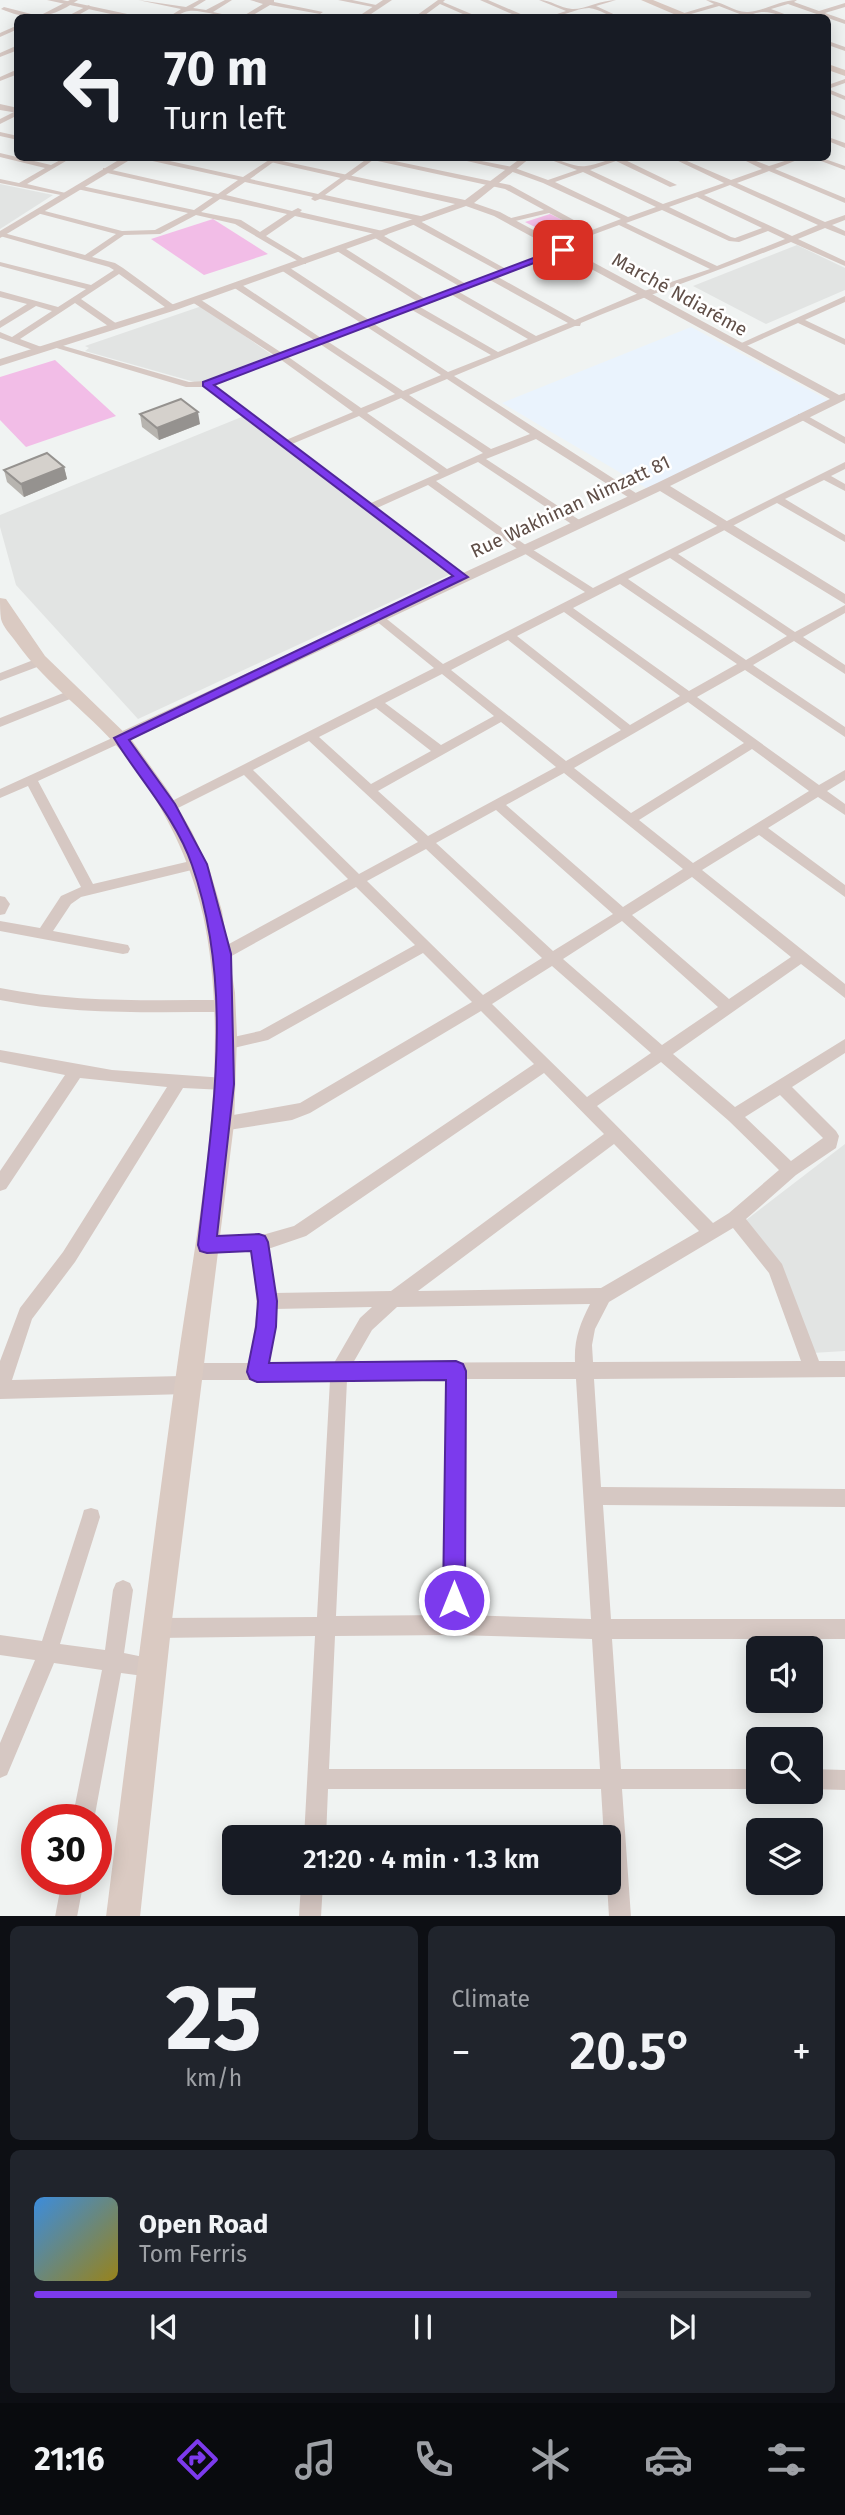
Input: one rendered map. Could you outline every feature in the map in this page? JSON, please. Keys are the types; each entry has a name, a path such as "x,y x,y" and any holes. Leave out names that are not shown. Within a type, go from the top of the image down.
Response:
{"main road":[{"path":"645,0 684,14"},
{"path":"0,603 9,620 41,661 71,694 121,738 170,807 199,864 223,954 226,1006 222,1124 151,1667 123,1916"}],"street":[{"path":"51,0 123,14"},
{"path":"141,0 218,14"},
{"path":"177,14 203,0"},
{"path":"208,12 229,0"},
{"path":"253,0 272,1 320,12"},
{"path":"317,14 341,0 378,6"},
{"path":"365,14 388,0"},
{"path":"483,0 517,14"},
{"path":"542,0 570,14 591,4 613,0"},
{"path":"709,0 747,14 796,0"},
{"path":"694,14 733,0"},
{"path":"250,14 272,1"},
{"path":"422,14 440,1 468,14"},
{"path":"46,14 72,2"},
{"path":"788,2 822,14"},
{"path":"449,6 459,3"},
{"path":"2,10 13,4"},
{"path":"591,4 611,14"},
{"path":"823,4 835,8"},
{"path":"819,13 845,5"},
{"path":"75,14 89,7"},
{"path":"766,9 780,14"},
{"path":"2,10 24,14"},
{"path":"0,56 9,60"},
{"path":"0,79 14,73"},
{"path":"9,75 14,76"},
{"path":"831,140 845,146"},
{"path":"831,145 845,140"},
{"path":"26,161 51,167"},
{"path":"20,185 62,161"},
{"path":"1,234 122,161"},
{"path":"162,161 419,220 504,271"},
{"path":"40,211 122,233 157,232 194,213 270,161"},
{"name":"Marché Ndiaréme","path":"281,161 466,203 510,221 739,346 842,397"},
{"path":"262,235 368,161"},
{"path":"386,161 495,184 519,193 593,233"},
{"path":"473,161 512,169 548,182 717,269"},
{"path":"0,363 172,308 466,203 495,184 522,161"},
{"path":"558,161 582,169 732,240 769,228"},
{"path":"539,186 607,161"},
{"path":"622,161 673,185"},
{"path":"681,161 845,234"},
{"path":"750,161 845,201"},
{"path":"54,346 189,385 206,384 491,277 624,221 791,161"},
{"path":"825,161 845,169"},
{"path":"106,170 295,212 381,235 464,286"},
{"path":"0,181 66,194"},
{"path":"79,187 238,222 303,262"},
{"path":"519,193 529,189"},
{"path":"696,194 845,264"},
{"path":"510,221 551,210"},
{"path":"285,444 451,377 644,294 717,269 845,218"},
{"path":"87,257 122,233"},
{"path":"1,234 87,257 120,270 172,308"},
{"path":"340,249 424,302"},
{"path":"0,264 92,288"},
{"path":"284,268 635,497"},
{"path":"13,340 120,270"},
{"path":"491,277 577,324"},
{"path":"236,285 490,453"},
{"path":"452,291 536,340"},
{"path":"0,294 59,310"},
{"path":"75,299 114,327"},
{"path":"195,300 281,356 446,473"},
{"path":"0,325 35,303"},
{"path":"739,346 842,303"},
{"path":"412,306 498,355"},
{"path":"798,320 845,342"},
{"path":"0,335 41,350"},
{"path":"206,384 462,577"},
{"name":"Rue Wakhinan Nimzatt 81","path":"121,738 523,548 661,486 842,397"},
{"path":"801,416 845,441"},
{"path":"371,507 478,458 537,435"},
{"path":"478,458 577,523"},
{"path":"170,807 845,464"},
{"path":"823,475 845,488"},
{"path":"429,481 523,548 593,593"},
{"path":"661,486 845,600"},
{"path":"777,499 845,539"},
{"path":"671,554 845,670"},
{"path":"620,579 845,733"},
{"path":"566,608 845,810"},
{"path":"223,954 630,731 845,608"},
{"path":"379,618 845,992"},
{"path":"510,636 630,731"},
{"path":"0,677 41,661"},
{"path":"0,723 71,694"},
{"path":"377,703 440,751"},
{"path":"370,789 502,717"},
{"path":"311,736 552,958 734,1116 790,1170"},
{"path":"0,794 121,738"},
{"path":"630,820 753,743"},
{"path":"246,769 480,1004 587,1105 712,1233"},
{"path":"222,1124 292,1113 305,1108 480,1004 845,774"},
{"path":"32,780 89,890"},
{"path":"496,803 727,1006"},
{"path":"759,828 845,892"},
{"path":"44,933 66,900 89,890 199,864"},
{"path":"0,901 3,904 0,910"},
{"path":"0,926 123,949"},
{"path":"225,1044 263,1035 424,947"},
{"path":"587,1105 801,957"},
{"path":"0,994 29,1000 145,1007 226,1006"},
{"path":"734,1116 845,1045"},
{"path":"0,1056 76,1072 178,1083 225,1084"},
{"path":"207,1245 287,1238 544,1065"},
{"path":"0,1184 76,1072"},
{"path":"178,1083 69,1257 26,1314 0,1390 188,1379 257,1372 845,1369"},
{"path":"268,1301 603,1296 735,1218 790,1170 832,1139 781,1086"},
{"path":"316,1825 339,1371 366,1324 391,1301 615,1134"},
{"path":"735,1218 776,1269 813,1369"},
{"path":"257,1372 268,1301 259,1242"},
{"path":"603,1296 587,1328 583,1345 620,1916"},
{"path":"454,1625 456,1371"},
{"path":"593,1496 845,1498"},
{"path":"0,1768 48,1652 91,1517"},
{"path":"86,1804 113,1662 123,1590"},
{"path":"156,1628 454,1625 602,1629 845,1629"},
{"path":"0,1645 151,1667"},
{"path":"319,1779 746,1779"},
{"path":"823,1779 845,1780"},
{"path":"66,1916 70,1895"},
{"path":"310,1916 312,1895"}],"shaded area":[{"path":"0,184 53,195 0,229"},
{"path":"550,214 585,231 561,240 525,222"},
{"path":"213,219 268,254 204,275 151,239"},
{"path":"797,245 845,268 845,290 766,324 693,286"},
{"path":"202,306 272,355 198,383 85,351 89,348 85,346"},
{"path":"691,327 830,401 648,489 502,403"},
{"path":"55,360 116,416 26,447 0,420 0,377"},
{"path":"244,416 451,574 138,719 16,585 0,527 0,515"},
{"path":"845,1144 845,1351 812,1353 778,1268 741,1224"}],"building":[{"path":"181,399 198,412 157,428 140,414"},
{"path":"47,453 64,467 21,484 4,470"}],"route":[{"path":"454,1600 456,1371 257,1372 268,1301 259,1242 207,1245 225,1084 226,1006 223,954 199,864 170,807 121,738 462,577 206,384 563,250"}]}
